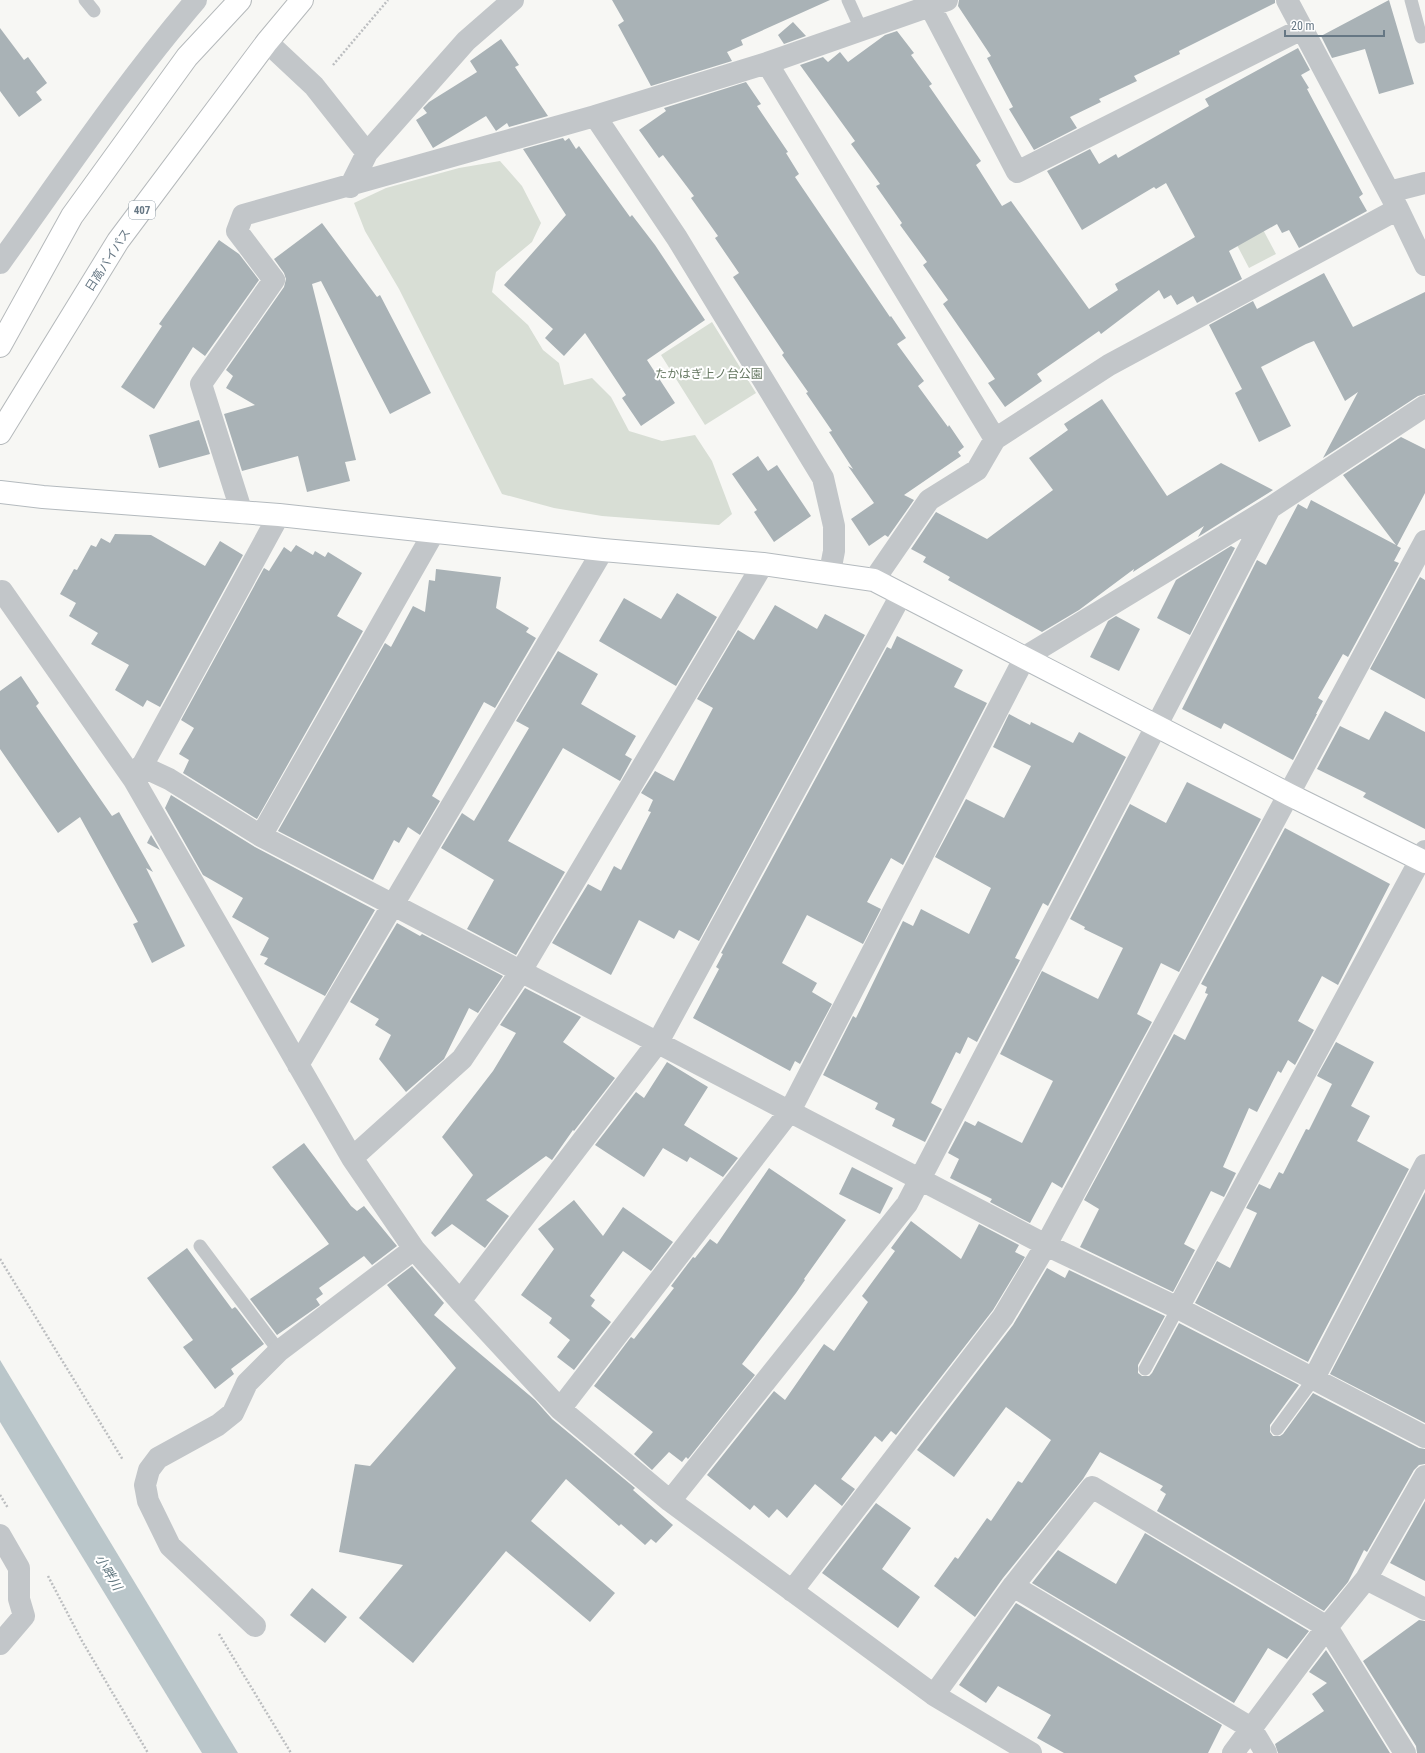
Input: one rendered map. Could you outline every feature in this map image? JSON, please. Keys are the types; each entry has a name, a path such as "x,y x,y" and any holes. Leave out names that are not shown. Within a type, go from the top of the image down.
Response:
{"main road":[{"path":"0,346 72,216 187,58 240,0"},
{"name":"日高バイパス","path":"0,433 118,241 267,42 302,0"},
{"path":"0,492 43,497 279,514 604,550 763,564 830,572 874,580 1290,795 1424,857"}],"street":[{"path":"0,263 101,121 159,43 196,0"},
{"path":"350,187 367,153 466,41 513,0"},
{"path":"1287,0 1393,200 1425,265"},
{"path":"242,512 201,384 274,280 237,231 243,215 350,187 595,116 767,63 862,31 938,3 1017,172 1302,29"},
{"path":"267,42 314,86 367,153"},
{"path":"767,63 995,439"},
{"path":"595,116 677,238 823,478 834,526 834,551 830,572"},
{"path":"874,580 929,500 977,470 995,439 1109,365 1393,200 1425,183"},
{"path":"560,1409 790,1111 1025,657 1270,508 1425,406"},
{"path":"670,1501 907,1204 1270,508"},
{"path":"137,773 279,514"},
{"path":"261,836 434,532"},
{"path":"792,1591 1003,1317 1046,1245 1290,795 1425,541"},
{"path":"298,1065 604,550"},
{"path":"352,1158 462,1059 521,971 763,564"},
{"path":"2,591 137,773 298,1065 352,1158 414,1249 460,1301 560,1409 670,1501 934,1695 1031,1753"},
{"path":"460,1301 658,1042 901,594"},
{"path":"137,773 169,779 261,836 1046,1245 1178,1308 1312,1380 1425,1437"},
{"path":"1178,1308 1424,857"},
{"path":"1312,1380 1425,1165"},
{"path":"255,1626 170,1546 148,1501 145,1485 149,1470 158,1458 218,1425 233,1413 247,1383 279,1351 414,1249"},
{"path":"1233,1753 1327,1627 1366,1579 1425,1476"},
{"path":"934,1695 1013,1586 1092,1487 1327,1627 1405,1753"},
{"path":"0,1535 19,1568 20,1599 24,1616 0,1644"},
{"path":"1366,1579 1425,1609"},
{"path":"1013,1586 1251,1728 1266,1753"}],"lane":[{"path":"85,0 94,11"},
{"path":"848,0 862,31"},
{"path":"1411,0 1420,38"},
{"path":"200,1246 279,1351"},
{"path":"1145,1369 1178,1308"},
{"path":"1277,1429 1312,1380"}],"path":[{"path":"314,86 388,0"},
{"path":"0,1259 148,1501"},
{"path":"47,1573 82,1642 148,1753"},
{"path":"218,1631 291,1753"}],"green space":[{"path":"500,161 522,186 541,223 532,242 496,272 492,292 528,325 543,350 559,363 564,385 592,378 611,397 629,431 662,441 695,435 712,461 732,514 719,525 602,516 554,508 502,494 399,289 365,231 354,203 386,188 459,168"},
{"path":"1244,194 1276,254 1249,268 1218,209"},
{"name":"たかはぎ上ノ台公園","path":"712,322 756,393 705,425 661,355"}],"water":[{"name":"小畔川","path":"0,1360 238,1753 202,1753 0,1422"}],"building":[{"path":"612,0 830,0 741,40 743,45 727,52 732,61 651,86 618,25 624,21"},
{"path":"959,0 1275,0 1275,3 1179,51 1180,54 1134,76 1137,81 1099,99 1101,102 1070,117 1077,128 1034,150 1009,109 1013,107 987,58 991,56 958,6"},
{"path":"1389,0 1414,84 1379,94 1365,49 1332,58 1321,36"},
{"path":"793,22 806,36 784,44 778,35"},
{"path":"0,28 24,60 28,57 47,83 36,92 42,100 19,117 0,91"},
{"path":"897,31 914,53 911,55 932,84 929,86 981,161 976,165 1002,206 1011,201 1089,309 1118,290 1115,284 1195,237 1166,183 1156,189 1154,187 1082,230 1047,171 1090,149 1099,164 1116,154 1118,158 1209,106 1205,99 1298,48 1310,70 1301,75 1363,194 1359,197 1367,211 1299,248 1289,230 1282,233 1277,224 1229,251 1242,279 1197,303 1193,296 1177,305 1171,295 1164,299 1159,290 1101,334 1099,331 1037,374 1042,381 1005,407 988,383 995,379 943,304 948,300 923,265 927,262 900,225 902,223 876,186 880,184 851,144 855,141 800,65 823,57 828,62 840,52 848,62 885,35"},
{"path":"501,39 519,65 515,67 548,116 509,127 507,123 496,131 486,116 433,148 416,120 427,113 423,108 429,102 477,72 470,61"},
{"path":"746,82 761,104 757,106 788,152 786,153 799,174 795,177 890,317 891,316 906,338 897,344 924,381 918,386 948,427 949,425 964,447 958,452 961,456 904,495 914,500 888,537 885,535 869,546 851,519 874,503 848,466 853,469 829,432 832,431 806,393 808,392 782,355 784,353 733,277 739,273 715,238 718,236 691,198 694,196 663,155 659,158 639,130 666,111 664,108"},
{"path":"563,138 565,141 569,138 576,149 579,146 630,217 632,215 655,245 705,320 647,360 675,403 641,426 622,398 626,395 585,333 564,356 545,338 553,329 504,285 566,215 523,149"},
{"path":"322,223 377,297 380,295 431,393 390,414 321,281 312,284 356,460 345,462 350,481 307,492 298,456 242,471 224,414 255,405 226,388 233,376 226,370 284,287 286,279 284,273 274,259"},
{"path":"219,240 239,254 259,280 205,356 193,347 154,409 121,387 162,326 159,324"},
{"path":"1324,273 1353,327 1425,292 1425,394 1418,396 1323,458 1358,392 1345,401 1314,341 1306,344 1261,367 1291,426 1259,442 1235,393 1242,389 1209,325 1253,301 1257,309"},
{"path":"1102,399 1167,496 1221,463 1273,490 1198,537 1204,526 1133,572 1134,569 1079,610 1042,632 948,580 950,577 923,562 926,557 911,549 936,512 987,539 1053,490 1029,458 1068,430 1064,424"},
{"path":"199,420 210,454 159,468 149,435"},
{"path":"1401,437 1425,449 1425,493 1397,546 1401,548 1394,561 1399,563 1348,657 1343,654 1318,698 1323,701 1293,760 1224,723 1221,729 1182,709 1257,560 1266,565 1298,504 1307,509 1311,500 1396,545 1343,475"},
{"path":"758,456 768,471 777,465 811,516 774,542 754,512 757,510 732,474"},
{"path":"115,534 151,535 205,566 220,541 243,555 160,707 147,700 143,707 115,690 129,665 91,644 98,633 69,616 76,603 60,594 74,569 77,570 91,545 96,547 101,538 110,543"},
{"path":"296,545 313,555 315,551 325,557 328,552 362,573 337,616 363,631 257,819 183,773 189,760 179,754 194,728 181,720 264,568 269,571 284,547 291,552"},
{"path":"1231,546 1235,548 1190,635 1157,618 1176,580"},
{"path":"436,569 501,577 496,608 529,628 526,632 536,638 495,708 484,702 432,796 440,801 420,835 408,827 399,843 394,840 373,880 278,831 385,643 391,647 413,606 425,612 429,580 435,581"},
{"path":"1420,577 1425,580 1425,699 1370,669"},
{"path":"677,593 717,617 676,686 599,641 624,598 661,619"},
{"path":"775,605 817,629 825,614 865,635 699,941 679,930 674,939 639,920 611,975 552,943 588,884 601,891 614,866 621,870 651,812 648,811 653,800 641,793 655,771 674,781 713,708 697,699 738,630 754,640"},
{"path":"1116,616 1140,629 1119,671 1090,657 1108,621"},
{"path":"897,636 963,670 954,687 987,703 903,865 891,858 867,902 881,909 863,944 807,915 782,963 817,983 812,992 832,1004 800,1064 795,1061 790,1071 693,1018 719,969 716,967 723,954 721,953 887,647 891,649"},
{"path":"558,651 598,674 581,704 636,736 625,755 632,759 620,781 563,748 508,841 565,872 516,955 467,929 494,880 441,848 462,813 474,821 529,728 516,721"},
{"path":"21,676 39,703 36,706 112,816 119,812 153,872 146,868 185,946 152,963 133,924 138,922 80,817 58,833 0,749 0,691"},
{"path":"1385,711 1425,732 1425,829 1363,797 1366,793 1317,769 1340,726 1369,740"},
{"path":"1009,714 1030,725 1031,722 1073,743 1079,732 1126,757 1048,906 1043,903 1015,958 1020,960 977,1042 968,1037 960,1054 956,1052 931,1103 942,1109 925,1142 892,1126 895,1119 875,1109 878,1103 823,1075 853,1016 856,1018 903,921 913,926 921,909 969,934 991,888 935,857 966,799 1004,818 1031,766 993,747"},
{"path":"1187,782 1261,819 1179,972 1161,963 1137,1014 1152,1022 1062,1188 1052,1182 1030,1223 990,1202 992,1199 950,1178 959,1159 948,1153 965,1121 975,1126 978,1121 1022,1143 1053,1081 1000,1054 1042,971 1098,999 1123,948 1084,929 1085,927 1070,919 1130,804 1166,823"},
{"path":"171,795 255,847 375,910 325,996 264,964 268,958 260,955 269,938 232,917 243,898 203,875 165,808"},
{"path":"1285,828 1390,884 1338,985 1322,976 1298,1021 1314,1030 1295,1065 1288,1060 1281,1073 1278,1071 1257,1112 1249,1108 1223,1167 1236,1173 1224,1197 1211,1191 1184,1244 1195,1250 1173,1292 1080,1247 1099,1209 1084,1200 1174,1034 1185,1040 1208,994 1205,993 1207,987 1201,984"},
{"path":"151,835 160,850 147,843"},
{"path":"397,923 420,936 422,934 503,976 478,1013 469,1008 444,1059 406,1092 379,1059 391,1035 375,1025 379,1019 350,1002"},
{"path":"525,988 581,1017 563,1042 615,1078 574,1131 573,1130 552,1160 546,1156 486,1200 509,1216 485,1248 452,1224 435,1237 431,1233 473,1175 442,1137 493,1071 516,1033 500,1025"},
{"path":"1336,1042 1374,1062 1351,1106 1370,1116 1357,1141 1409,1169 1308,1362 1195,1303 1217,1261 1230,1268 1257,1213 1246,1208 1259,1184 1270,1189 1279,1172 1283,1174 1306,1129 1309,1130 1332,1084 1317,1076"},
{"path":"667,1062 708,1087 684,1125 738,1158 723,1177 690,1157 687,1162 663,1148 644,1177 595,1145 636,1092 644,1098"},
{"path":"304,1143 351,1206 357,1211 364,1206 397,1246 372,1265 364,1256 319,1288 323,1294 316,1299 320,1305 277,1335 250,1299 329,1244 272,1167"},
{"path":"852,1167 893,1188 880,1214 839,1194"},
{"path":"769,1168 846,1220 804,1279 805,1280 796,1293 742,1364 755,1375 688,1459 686,1457 682,1462 669,1452 652,1470 634,1454 653,1432 594,1386 631,1337 634,1339 674,1288 671,1286 693,1257 695,1258 710,1239 717,1244"},
{"path":"1425,1192 1425,1423 1330,1374"},
{"path":"574,1200 603,1236 623,1207 673,1242 651,1271 623,1251 590,1296 595,1300 591,1306 611,1322 574,1370 557,1357 570,1340 549,1323 552,1318 521,1295 554,1249 538,1229"},
{"path":"911,1221 961,1259 979,1224 1019,1245 1015,1252 1025,1257 993,1310 896,1435 891,1431 882,1442 875,1436 841,1479 855,1489 842,1506 815,1484 787,1518 777,1509 769,1518 754,1505 750,1510 707,1475 774,1391 785,1400 824,1344 834,1351 868,1302 862,1296 895,1251 891,1248"},
{"path":"187,1248 232,1309 235,1307 237,1309 264,1344 231,1369 234,1374 215,1389 183,1347 193,1340 147,1278"},
{"path":"412,1266 444,1303 434,1315 535,1400 552,1419 635,1488 633,1490 673,1525 656,1543 651,1539 645,1545 621,1524 619,1526 566,1479 531,1521 615,1593 590,1622 506,1551 413,1663 359,1618 403,1565 339,1552 355,1464 370,1466 456,1368 387,1285"},
{"path":"1047,1268 1065,1278 1069,1270 1165,1316 1138,1365 1138,1373 1142,1376 1149,1376 1152,1373 1179,1323 1299,1385 1270,1425 1270,1432 1273,1436 1280,1436 1283,1434 1313,1393 1419,1448 1425,1449 1425,1464 1419,1465 1414,1470 1367,1552 1364,1550 1348,1582 1324,1611 1157,1511 1166,1494 1160,1490 1163,1486 1100,1452 1083,1479 1003,1578 975,1617 934,1586 955,1557 958,1559 987,1518 991,1521 1018,1481 1022,1483 1051,1440 1006,1407 954,1477 917,1450 1013,1325"},
{"path":"1425,1501 1425,1581 1390,1563"},
{"path":"876,1503 911,1528 882,1569 920,1597 898,1628 822,1573"},
{"path":"1145,1533 1309,1631 1287,1659 1268,1648 1234,1703 1032,1583 1058,1550 1116,1584"},
{"path":"312,1588 347,1617 325,1643 290,1615"},
{"path":"1016,1603 1222,1725 1208,1753 1064,1753 1037,1738 1051,1715 998,1686 986,1703 959,1685"},
{"path":"1419,1620 1425,1621 1425,1753 1417,1753 1416,1746 1363,1661"},
{"path":"1326,1650 1390,1753 1278,1753 1275,1744 1324,1711 1312,1694 1327,1683 1309,1672"}]}
